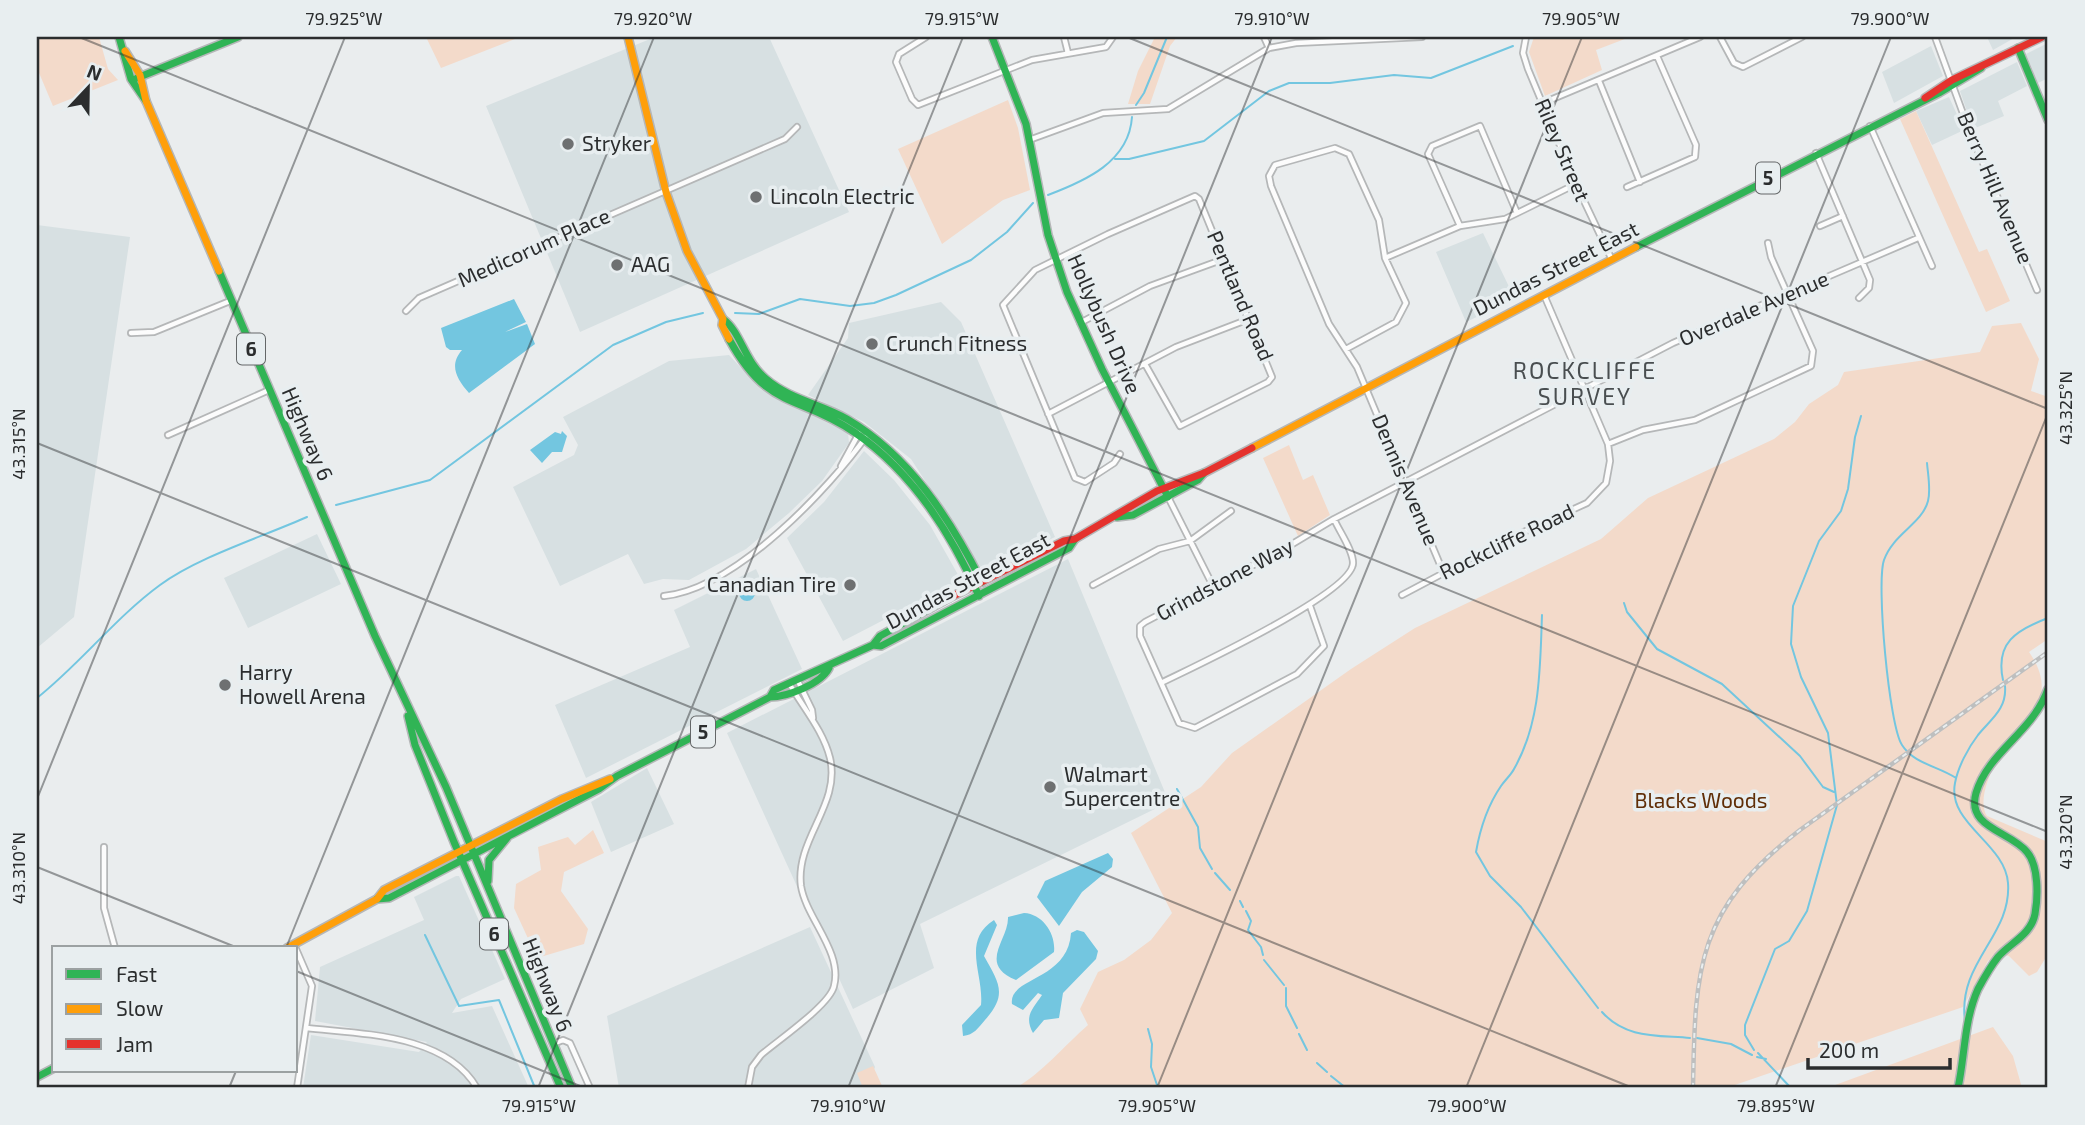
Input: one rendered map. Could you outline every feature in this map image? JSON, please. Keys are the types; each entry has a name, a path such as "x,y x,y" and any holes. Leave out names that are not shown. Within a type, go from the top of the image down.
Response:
{"main road":[{"name":"Highway 6","path":"119,37 230,301 405,703 471,845 572,1088"},
{"path":"136,79 238,37"},
{"path":"628,37 666,192 687,251 723,319 729,322 736,344 764,382 831,411 897,459 930,495 963,546 983,594"},
{"name":"Hollybush Drive","path":"992,37 1029,140 1055,260 1108,383 1166,493"},
{"name":"Dundas Street East","path":"471,845 562,799 612,779 769,697 774,690 795,685 821,667 829,668 873,645 880,636 1064,541 1075,539 1116,517 1133,515 1166,493 1198,480 1204,473 1365,387 1869,125 1926,98 1930,92 2042,37"},
{"path":"2018,48 2048,120"},
{"name":"Dundas Street East","path":"873,645 881,646 983,594 1069,548 1075,539"},
{"path":"1958,1088 1965,1030 1974,999 1997,959 2032,927 2036,906 2031,859 2020,845 1985,825 1975,809 1976,792 1990,766 2040,715 2048,689"},
{"name":"Highway 6","path":"405,703 415,745 458,852 561,1088"},
{"name":"Dundas Street East","path":"474,855 599,789 612,779"},
{"path":"488,887 489,860 507,838"},
{"name":"5","path":"295,946 377,899 384,890 471,845"},
{"name":"5","path":"377,899 389,898 474,855"}],"street":[{"path":"926,37 899,54 896,62 912,99 918,105 1041,58 1106,47 1113,37"},
{"path":"1064,37 1068,53"},
{"path":"1264,37 1269,48"},
{"path":"1029,140 1098,114 1168,109 1269,48 1323,39 1422,37"},
{"name":"Riley Street","path":"1526,37 1523,53 1542,103 1612,260"},
{"path":"1542,103 1700,37"},
{"path":"1720,37 1734,63 1743,67 1802,37"},
{"name":"Berry Hill Avenue","path":"1935,37 1969,130 2037,290"},
{"path":"1627,187 1695,157 1696,145 1657,56"},
{"path":"1600,81 1640,182"},
{"path":"1869,125 1932,267"},
{"path":"1460,226 1428,154 1432,146 1480,126 1517,213"},
{"name":"Medicorum Place","path":"406,311 419,298 785,139 797,127"},
{"name":"Dennis Avenue","path":"1385,258 1379,220 1349,153 1335,148 1306,154 1284,161 1270,171 1271,186 1323,310 1365,387 1407,480 1444,574"},
{"path":"1815,153 1870,282 1859,298"},
{"path":"1346,349 1396,322 1404,313 1406,303 1385,258 1460,226 1505,219 1576,184"},
{"name":"Pentland Road","path":"1055,260 1192,196 1199,199 1271,371 1270,380 1184,426 1175,421 1145,364"},
{"path":"1820,226 1843,216"},
{"name":"Overdale Avenue","path":"1407,480 1673,343 1918,238"},
{"path":"1544,295 1608,444 1643,430 1695,420 1811,366 1813,351 1771,257 1768,243"},
{"path":"1080,323 1143,289 1224,259"},
{"path":"1055,260 1030,274 1003,305 1078,481 1085,482 1114,463 1120,454"},
{"path":"131,333 154,332 230,301"},
{"path":"1048,414 1186,343 1249,319"},
{"path":"168,435 269,390"},
{"path":"664,596 703,583 754,552 799,514 841,466 863,435"},
{"name":"Rockcliffe Road","path":"1402,595 1587,503 1606,483 1610,461 1608,444"},
{"name":"Grindstone Way","path":"1310,606 1323,639 1321,652 1297,674 1195,728 1179,723 1163,682 1140,636 1140,626 1284,550 1334,519 1407,480"},
{"path":"1166,493 1213,586"},
{"path":"1093,585 1158,549 1190,541 1231,511"},
{"path":"1163,682 1324,597 1353,566 1334,519"},
{"path":"748,1088 752,1067 761,1055 828,997 835,984 829,952 801,886 802,860 829,797 832,777 830,757 813,719 812,710 795,685"},
{"path":"104,847 104,908 114,946"},
{"path":"297,1088 312,986 298,957"},
{"path":"307,1028 416,1042 468,1076 477,1088"},
{"path":"540,1037 548,1034"},
{"path":"553,1045 563,1040 570,1043 590,1088"}],"shaded area":[{"path":"655,37 769,37 849,212 580,332 486,106"},
{"path":"1987,37 2016,37 1993,50"},
{"path":"2048,43 2048,78 2038,83 2026,54"},
{"path":"1931,46 1943,76 1894,103 1882,72"},
{"path":"2017,62 2027,86 1998,101 2004,116 1973,129 1960,91"},
{"path":"1949,97 1964,130 1932,145 1916,111"},
{"path":"37,225 130,237 74,617 37,648"},
{"path":"1483,233 1515,299 1466,322 1436,252"},
{"path":"941,302 961,322 1055,537 983,571 911,459 864,422 808,395 848,338 849,323"},
{"path":"729,355 762,390 848,433 849,443 822,481 746,549 689,580 663,579 644,584 628,554 560,586 513,487 574,455 578,445 563,417 669,361"},
{"path":"864,451 894,480 930,525 961,580 843,641 787,538 824,502"},
{"path":"317,534 341,584 248,628 224,578"},
{"path":"1068,559 1169,802 920,924 934,968 853,1009 727,733"},
{"path":"756,569 802,669 586,778 555,705 690,647 674,610"},
{"path":"647,768 674,824 611,852 591,802"},
{"path":"459,876 505,979 461,999 452,1013 492,1006 529,1088 303,1088 311,1035 419,1052 427,1042 315,1021 320,967 424,920 414,897"},
{"path":"810,927 875,1067 867,1088 619,1088 607,1016"}],"green space":[{"path":"37,37 99,37 108,69 118,80 53,106 37,68"},
{"path":"426,37 520,37 441,68"},
{"path":"1155,37 1177,37 1170,46 1150,104 1128,104 1138,71"},
{"path":"1534,37 1630,37 1596,50 1602,70 1545,96 1529,52"},
{"path":"1008,100 1018,128 1030,190 1003,200 942,244 898,149"},
{"path":"1916,111 1979,252 1987,249 2010,301 1986,312 1900,119"},
{"name":"Blacks Woods","path":"2021,323 2039,359 2031,391 2048,397 2048,639 2029,652 2038,667 2041,681 2038,706 1995,764 1983,801 1987,816 2048,842 2048,954 2037,972 2029,976 2009,956 1998,953 1988,961 1963,1007 1726,1088 1015,1088 1043,1068 1088,1025 1080,1009 1098,972 1124,960 1151,940 1172,913 1131,833 1201,787 1232,753 1351,669 1415,628 1601,539 1648,498 1774,439 1795,422 1809,404 1838,385 1844,372 1980,352 1992,326"},
{"path":"1289,445 1303,480 1313,475 1330,515 1298,536 1263,458"},
{"path":"593,830 604,853 564,872 561,891 588,929 584,944 537,958 514,908 516,884 541,870 538,847 568,837 575,845"},
{"path":"1993,1027 2013,1056 2022,1088 1827,1088"},
{"path":"873,1066 883,1088 863,1088 857,1073"}],"water":[{"path":"514,299 526,322 505,332 527,324 535,344 469,393 455,366 462,350 450,350 446,347 441,328"},
{"path":"562,431 567,436 562,452 552,452 542,463 530,450 555,432 561,434"},
{"path":"744,585 750,585 755,593 753,599 744,601 739,596 739,590"},
{"path":"1108,853 1113,859 1112,867 1082,892 1059,926 1037,897 1045,881"},
{"path":"1024,913 1037,917 1047,926 1053,938 1054,952 1016,980 1004,974 998,967 997,959 1008,917"},
{"path":"994,920 997,925 984,956 999,988 997,1003 973,1033 963,1036 962,1025 981,1005 976,959 978,938 984,928"},
{"path":"1077,930 1084,932 1098,951 1096,959 1063,993 1059,1018 1044,1020 1033,1033 1029,1017 1042,995 1038,993 1023,1010 1012,1004 1013,995 1019,988 1060,961 1067,949 1071,933"}],"waterway":[{"path":"1136,105 1144,93 1167,37"},
{"path":"1115,159 1129,159 1204,141 1269,91 1289,83 1330,83 1394,75 1431,78 1513,46"},
{"path":"1048,195 1090,176 1114,158 1129,133 1132,117"},
{"path":"735,313 759,314 800,299 850,306 874,303 896,295 971,260 1007,232 1033,203"},
{"path":"336,505 430,480 613,345 666,322 703,313"},
{"path":"1754,1050 1745,1035 1745,1025 1775,949 1789,941 1807,911 1837,805 1828,733 1801,677 1791,644 1793,606 1819,541 1841,511 1848,489 1855,437 1861,416"},
{"path":"1927,463 1929,492 1925,509 1894,543 1884,560 1882,596 1885,654 1893,711 1902,745 1920,761 1956,778"},
{"path":"37,698 160,585 211,556 307,517"},
{"path":"1624,603 1627,612 1657,649 1722,684 1800,756 1823,787 1834,792"},
{"path":"1542,615 1537,694 1529,732 1514,769 1488,809 1476,852 1490,876 1521,907 1598,1008"},
{"path":"2003,680 2002,656 2010,640 2026,628 2048,618"},
{"path":"1965,1021 1965,1000 1969,982 2002,919 2007,902 2008,883 2005,869 1997,856 1959,810 1955,783 1971,746 2001,707 2005,686"},
{"path":"1177,789 1198,827 1200,848 1212,869"},
{"path":"1215,873 1230,890"},
{"path":"1240,901 1243,907"},
{"path":"1246,911 1251,921 1248,930 1261,947 1263,955"},
{"path":"425,935 459,1006 499,1000 535,1088"},
{"path":"1264,960 1284,985"},
{"path":"1286,988 1286,1006 1297,1028"},
{"path":"1602,1012 1611,1021 1632,1031 1654,1036 1690,1038"},
{"path":"1148,1029 1152,1044 1151,1067 1158,1088"},
{"path":"1299,1034 1307,1050"},
{"path":"1697,1038 1731,1044 1752,1055"},
{"path":"1758,1053 1791,1088"},
{"path":"1757,1057 1766,1059"},
{"path":"1317,1063 1327,1072"},
{"path":"1331,1076 1346,1088"}],"railway":[{"path":"1693,1088 1696,1007 1701,974 1709,943 1721,914 1740,886 1800,830 2048,652"}],"traffic: fast":[{"path":"119,37 131,79 146,101"},
{"path":"137,78 238,37"},
{"path":"992,37 1026,124 1048,235 1067,292 1102,369 1168,497"},
{"path":"2018,48 2048,120"},
{"path":"1636,247 1939,93 1981,68"},
{"path":"219,271 375,636 446,787 572,1088"},
{"path":"723,319 766,379 785,392 847,419 870,434 909,470 942,512 982,582"},
{"path":"729,339 743,362 757,379 771,390 854,432 894,465 928,505 956,549 979,596"},
{"path":"1117,517 1133,515 1198,480 1204,473"},
{"path":"873,645 881,646 1069,548 1075,539"},
{"path":"377,899 389,898 599,789 617,776 770,697 774,690 873,645 880,636 949,598"},
{"path":"770,697 803,688 819,679 829,668"},
{"path":"1958,1088 1967,1025 1978,989 1998,957 2029,928 2037,899 2036,873 2031,858 2020,845 1983,822 1977,814 1976,793 1990,765 2032,718 2048,689"},
{"path":"408,716 415,745 454,842 561,1088"},
{"path":"488,881 489,860 507,838"},
{"path":"37,1077 52,1069"}],"traffic: slow":[{"path":"628,37 666,192 687,251 723,319 722,325 729,339"},
{"path":"125,51 140,75 146,101 219,271"},
{"path":"1252,448 1636,247"},
{"path":"291,946 377,899 384,890 562,799 610,779"}],"traffic: jam":[{"path":"1925,98 1952,80 2042,37"},
{"path":"949,598 1064,541 1075,539 1157,491 1204,473 1252,448"}],"place":[{"name":"Stryker","path":"568,144"},
{"name":"Lincoln Electric","path":"756,197"},
{"name":"AAG","path":"617,265"},
{"name":"Crunch Fitness","path":"872,344"},
{"name":"Canadian Tire","path":"850,585"},
{"name":"Harry Howell Arena","path":"225,685"},
{"name":"Walmart Supercentre","path":"1050,787"}],"district":[{"name":"ROCKCLIFFE SURVEY","path":"1585,384"}]}
